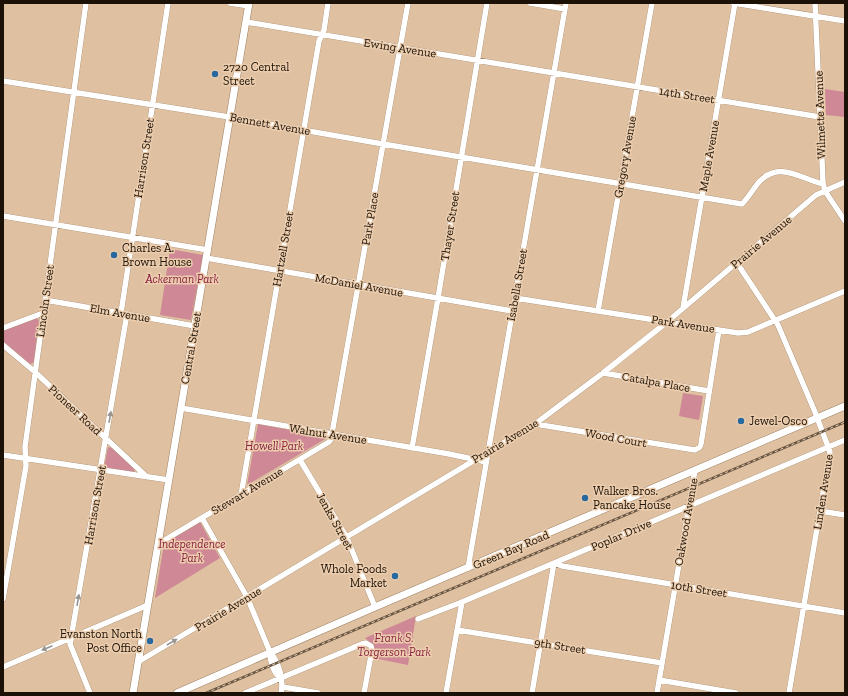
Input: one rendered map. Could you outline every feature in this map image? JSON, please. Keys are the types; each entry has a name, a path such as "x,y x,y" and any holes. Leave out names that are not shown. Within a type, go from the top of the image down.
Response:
{"main road":[{"name":"Central Street","path":"133,693 249,4"},
{"name":"Green Bay Road","path":"177,693 845,406"}],"street":[{"name":"Lincoln Street","path":"3,599 26,466 25,447 86,3"},
{"name":"Harrison Street","path":"121,313 168,3"},
{"path":"230,3 249,4"},
{"name":"Hartzell Street","path":"241,495 303,130 319,40 324,30 328,3"},
{"name":"Park Place","path":"333,435 408,3"},
{"name":"Thayer Street","path":"412,448 487,3"},
{"path":"530,3 566,6"},
{"name":"Gregory Avenue","path":"598,311 652,3"},
{"path":"734,3 845,21"},
{"name":"Maple Avenue","path":"683,308 734,3"},
{"name":"Wilmette Avenue","path":"816,3 823,184 825,191 845,221"},
{"name":"Isabella Street","path":"468,568 566,6"},
{"name":"Ewing Avenue","path":"246,22 554,73"},
{"name":"14th Street","path":"554,73 820,117"},
{"name":"Bennett Avenue","path":"3,81 152,104 742,204 760,181 769,174 791,172 823,184"},
{"name":"Prairie Avenue","path":"138,662 535,424 603,373 667,322 816,195 845,182"},
{"path":"3,216 208,250"},
{"name":"McDaniel Avenue","path":"206,258 512,311"},
{"name":"Linden Avenue","path":"737,263 776,321 830,452 788,693"},
{"name":"Park Avenue","path":"515,298 743,333 776,321 845,291"},
{"name":"Elm Avenue","path":"45,300 195,326"},
{"path":"3,328 43,313"},
{"name":"Harrison Street","path":"90,693 70,644 127,314"},
{"path":"709,392 720,330"},
{"name":"Pioneer Road","path":"3,345 35,372 106,440 147,476"},
{"name":"Catalpa Place","path":"603,373 709,392"},
{"name":"Wood Court","path":"535,424 692,450 698,449 701,444 709,392"},
{"name":"Walnut Avenue","path":"181,408 475,459 486,463"},
{"name":"Stewart Avenue","path":"158,544 329,442 333,435"},
{"name":"Poplar Drive","path":"418,619 462,602 845,440"},
{"path":"3,455 169,480"},
{"name":"Jenks Street","path":"300,460 347,538 375,607"},
{"name":"Oakwood Avenue","path":"657,693 695,470"},
{"path":"820,511 845,515"},
{"path":"202,518 248,597 280,673 282,687 281,693"},
{"path":"532,693 554,563"},
{"name":"10th Street","path":"554,563 562,566 845,613"},
{"path":"446,693 462,602"},
{"path":"3,667 148,606"},
{"name":"9th Street","path":"457,630 662,663"},
{"path":"245,693 362,644 368,644 372,650 364,693"},
{"path":"659,680 736,693"},
{"path":"282,687 318,693"}],"green space":[{"path":"825,89 845,92 845,117 826,115"},
{"name":"Ackerman Park","path":"170,249 203,255 191,320 160,315"},
{"path":"37,318 39,321 34,361 30,364 3,341 3,330"},
{"path":"683,393 703,396 699,420 679,416"},
{"name":"Howell Park","path":"258,424 328,437 247,485"},
{"path":"108,447 112,448 135,469 134,473 104,468"},
{"name":"Independence Park","path":"200,522 220,558 155,598 164,544"},
{"name":"Frank S. Torgerson Park","path":"416,616 408,665 373,658 372,644 365,638"}],"railway":[{"path":"206,693 845,422"}],"place":[{"name":"2720 Central Street","path":"215,74"},
{"name":"Charles A. Brown House","path":"114,255"},
{"name":"Jewel-Osco","path":"741,421"},
{"name":"Walker Bros. Pancake House","path":"585,498"},
{"name":"Whole Foods Market","path":"395,576"},
{"name":"Evanston North Post Office","path":"150,641"}]}
